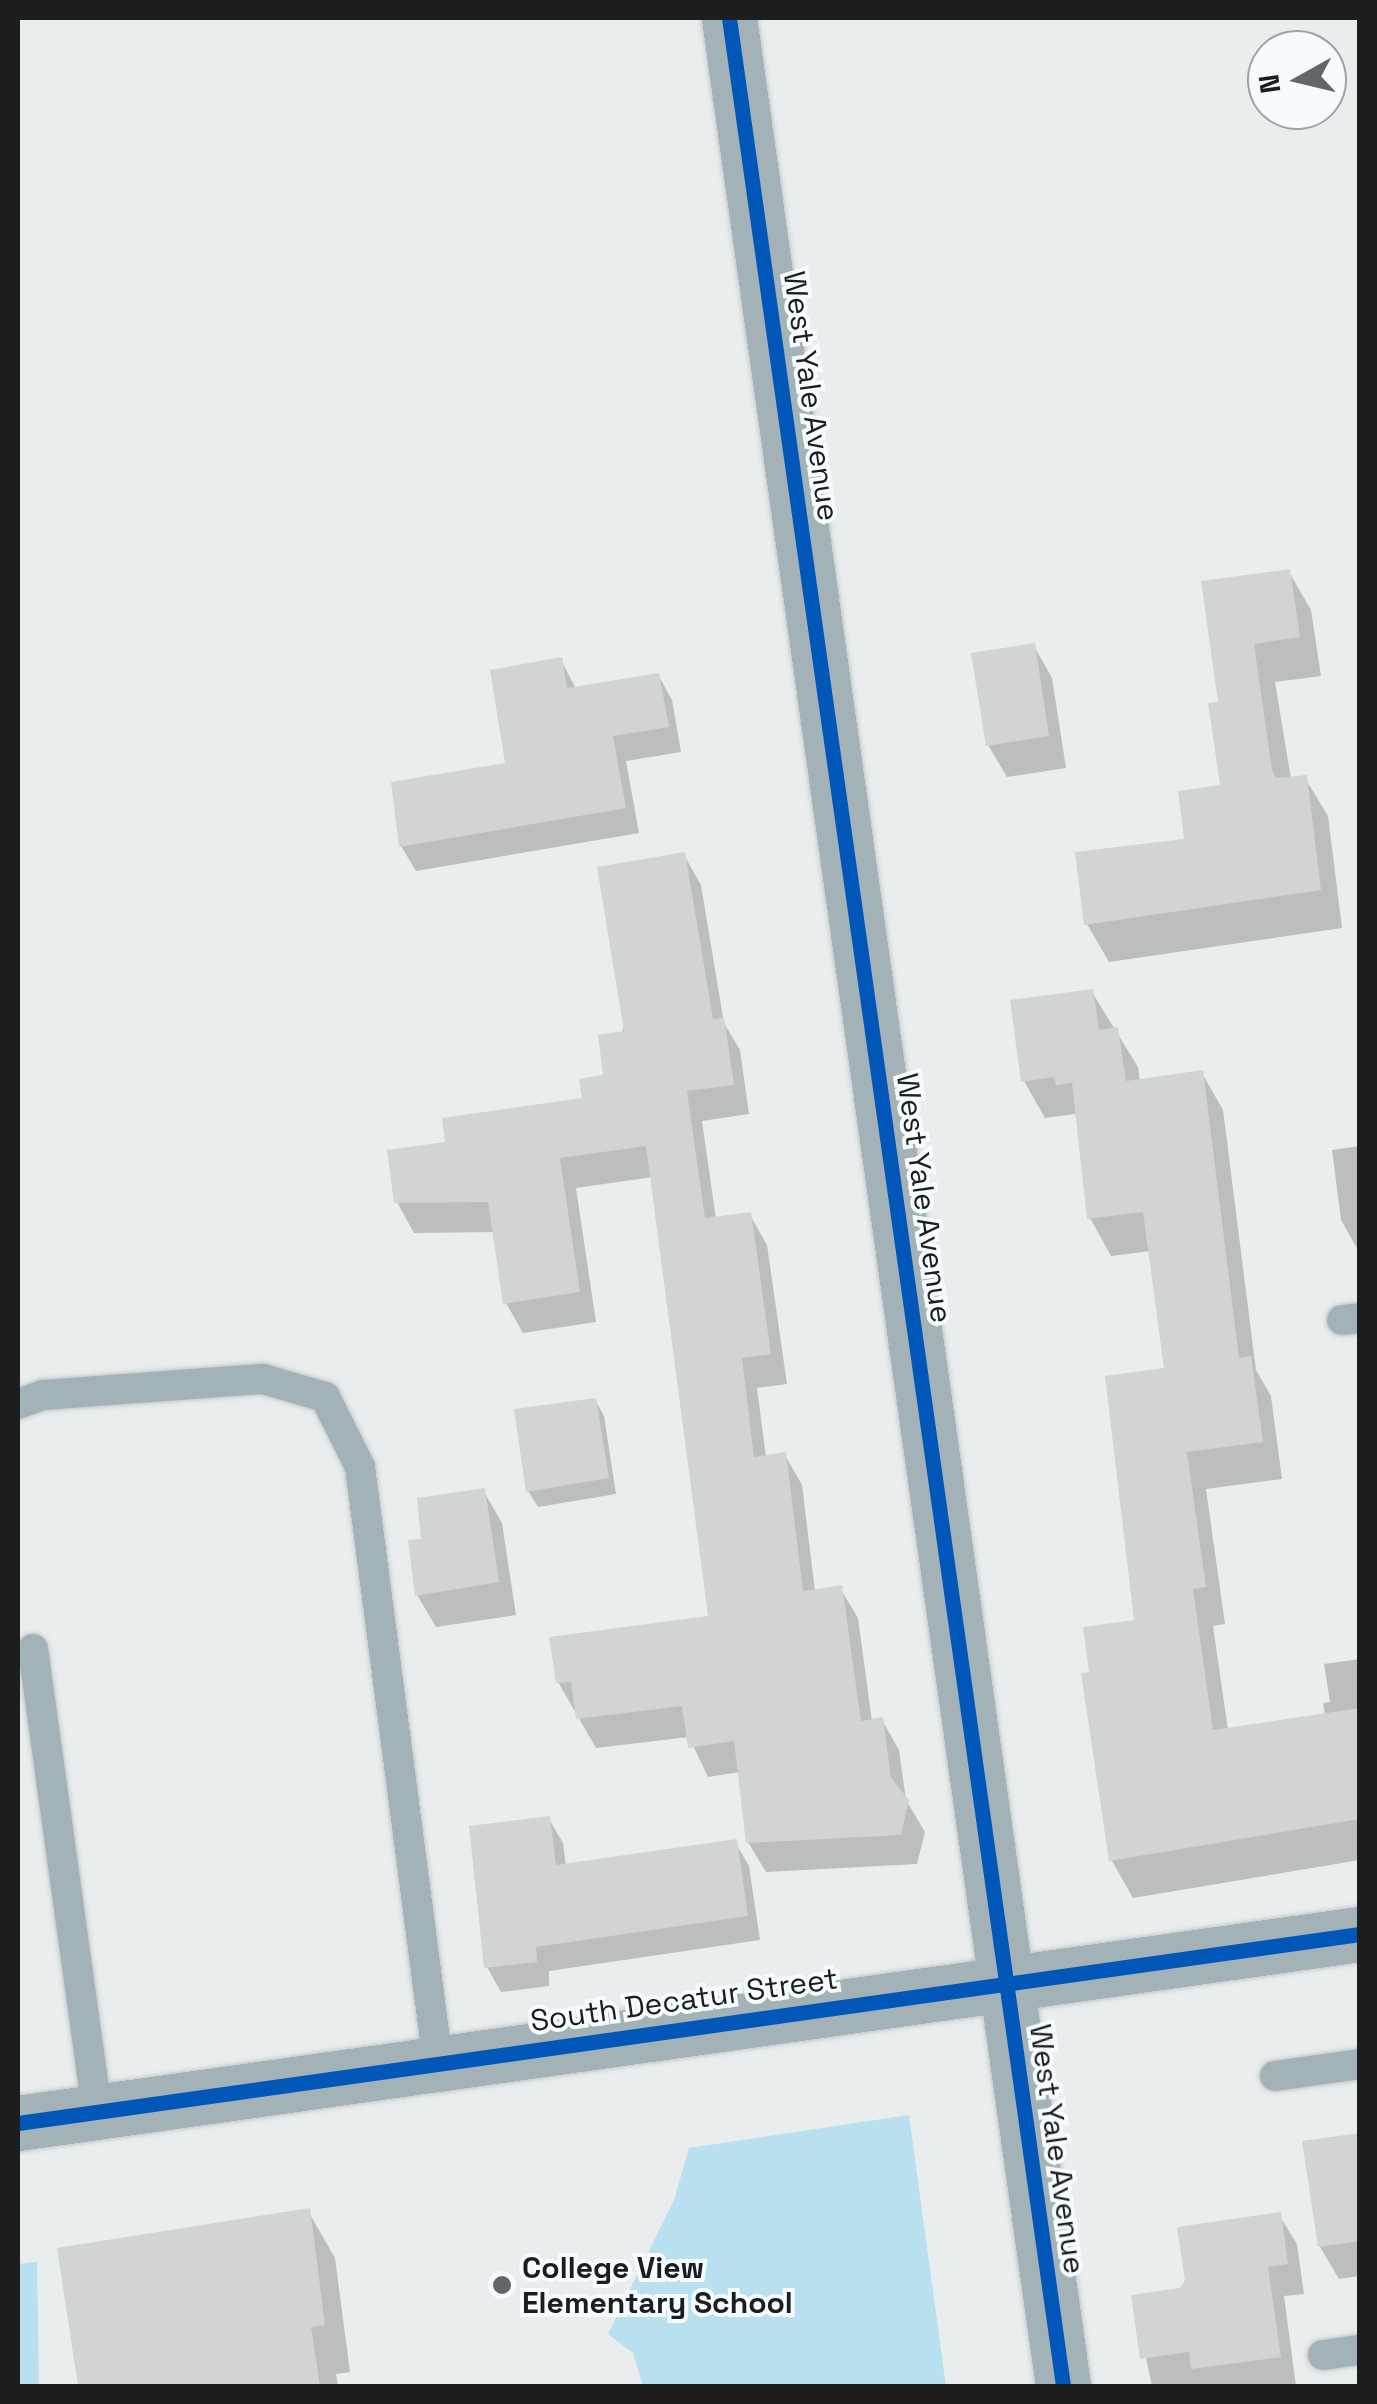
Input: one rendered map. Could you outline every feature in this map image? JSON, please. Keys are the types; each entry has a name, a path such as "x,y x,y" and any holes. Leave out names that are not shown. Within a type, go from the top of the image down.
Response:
{"street":[{"name":"West Yale Avenue","path":"729,18 1063,2386"},
{"name":"South Decatur Street","path":"18,2123 1360,1934"}],"lane":[{"path":"18,1404 43,1394 263,1379 324,1397 360,1467 438,2063"},
{"path":"33,1649 97,2112"},
{"path":"1275,2076 1360,2064"},
{"path":"1323,2354 1360,2350"}],"shaded area":[{"path":"909,2115 946,2386 643,2386 633,2353 608,2334 674,2200 689,2148"},
{"path":"37,2262 39,2386 18,2386 18,2264"}],"building":[{"path":"1290,569 1300,637 1254,644 1272,770 1276,778 1307,775 1321,890 1084,925 1075,852 1184,839 1178,791 1220,785 1208,703 1218,702 1201,581"},
{"path":"1035,643 1049,736 986,746 971,653"},
{"path":"562,657 567,688 659,673 669,727 613,736 626,808 399,847 391,782 505,763 490,670"},
{"path":"685,852 713,1019 724,1017 734,1085 687,1091 705,1218 751,1212 771,1354 742,1358 754,1457 786,1452 803,1591 842,1585 861,1721 883,1717 891,1778 909,1800 901,1835 746,1843 734,1741 688,1748 682,1706 576,1719 571,1682 556,1683 549,1637 708,1616 646,1146 560,1158 580,1292 503,1304 488,1202 394,1203 387,1150 445,1142 442,1118 582,1098 579,1079 603,1075 598,1035 624,1031 597,867"},
{"path":"1093,989 1099,1030 1118,1027 1126,1081 1203,1070 1239,1358 1251,1356 1263,1442 1187,1452 1206,1587 1193,1589 1213,1730 1360,1708 1360,1819 1109,1861 1081,1673 1089,1672 1083,1627 1134,1620 1105,1376 1164,1368 1143,1212 1087,1219 1072,1083 1056,1085 1054,1077 1021,1082 1010,1000"},
{"path":"596,1398 609,1478 526,1492 514,1409"},
{"path":"485,1488 499,1582 415,1596 408,1540 421,1539 417,1498"},
{"path":"550,1816 556,1865 737,1839 748,1916 536,1947 537,1962 484,1968 469,1826"},
{"path":"1360,2133 1360,2241 1318,2247 1302,2141"},
{"path":"310,2208 325,2325 311,2327 320,2386 78,2386 57,2248"},
{"path":"1281,2212 1288,2264 1268,2267 1281,2357 1191,2369 1189,2352 1140,2359 1131,2295 1180,2288 1185,2280 1177,2227"}],"cycle path":[{"path":"729,18 1063,2386"},
{"path":"18,2123 1360,1934"}],"place":[{"name":"College View Elementary School","path":"502,2285"}]}
